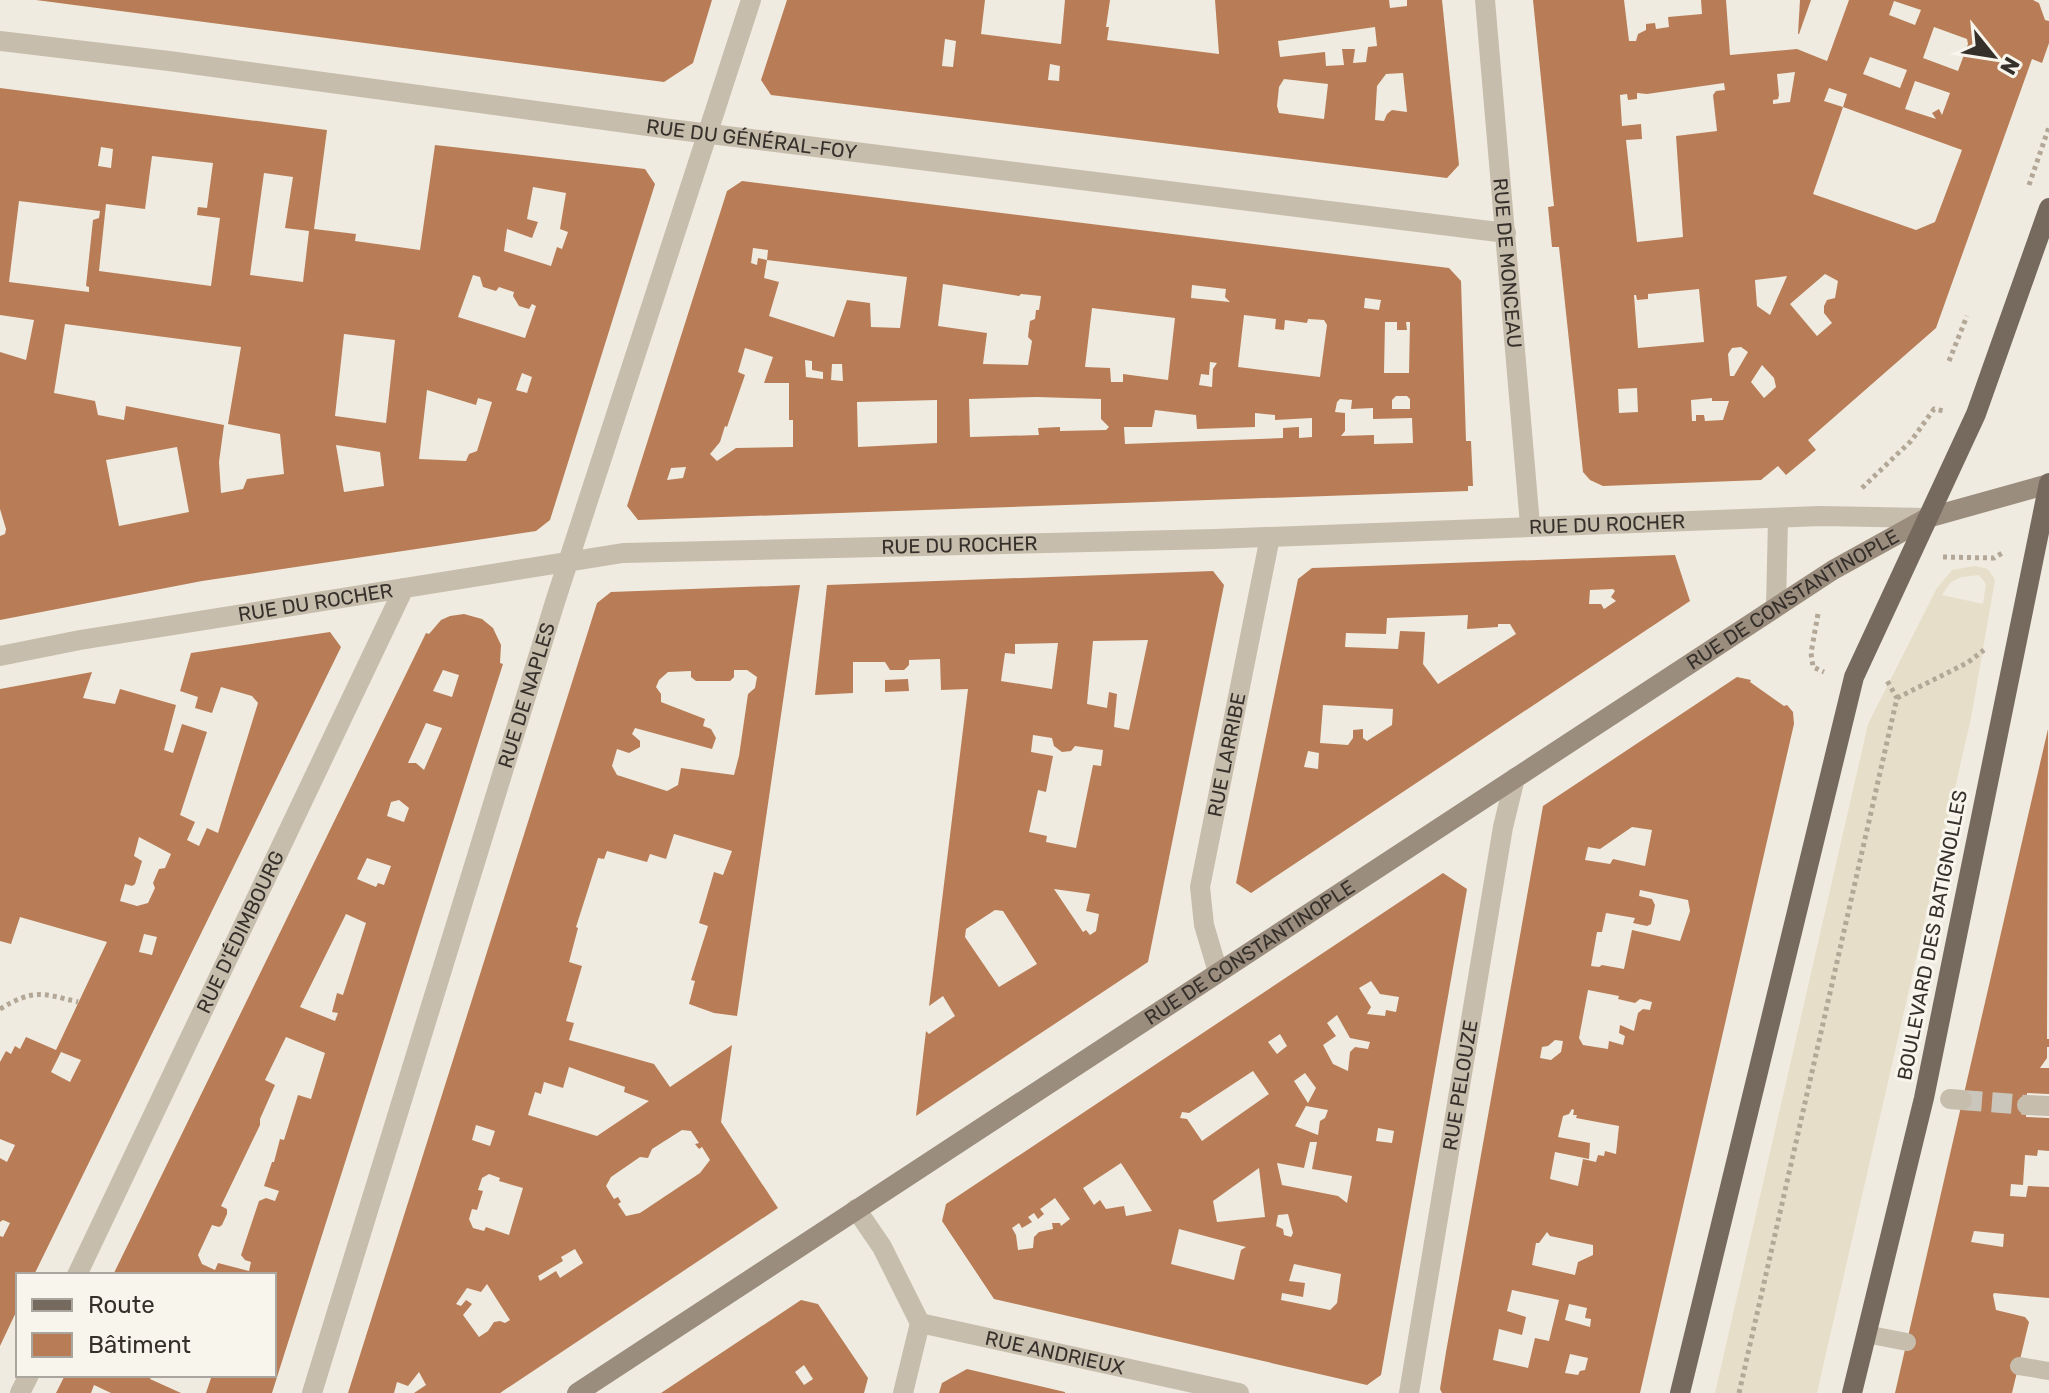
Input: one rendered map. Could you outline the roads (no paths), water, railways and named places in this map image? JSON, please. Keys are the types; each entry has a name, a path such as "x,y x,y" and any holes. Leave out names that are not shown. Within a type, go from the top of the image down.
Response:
{"main road":[{"path":"1680,1393 1854,677 1976,414 2049,208"},
{"name":"RUE DE CONSTANTINOPLE","path":"577,1393 1833,570 1927,518 2049,484"},
{"name":"BOULEVARD DES BATIGNOLLES","path":"1852,1393 1924,1098 2049,484"}],"street":[{"name":"RUE DE NAPLES","path":"312,1393 568,562 751,0"},
{"name":"RUE DE MONCEAU","path":"1485,0 1530,525"},
{"name":"RUE DU GÉNÉRAL-FOY","path":"0,41 1506,233"},
{"name":"RUE DU ROCHER","path":"0,656 80,640 623,553 1270,537 1850,515 1927,518"},
{"path":"1776,606 1778,519"},
{"name":"RUE LARRIBE","path":"1218,972 1204,925 1200,887 1270,537"},
{"name":"RUE D'ÉDIMBOURG","path":"78,1273 404,588"},
{"name":"RUE PELOUZE","path":"1409,1393 1503,827 1515,778"},
{"path":"2027,1105 2049,1106"},
{"path":"856,1209 882,1247 920,1323 903,1393"},
{"name":"RUE ANDRIEUX","path":"920,1323 1239,1393"}],"lane":[{"path":"1866,1334 1907,1342"},
{"path":"2019,1366 2049,1371"}],"tunnel":[{"path":"1962,1100 2027,1105"}]}
